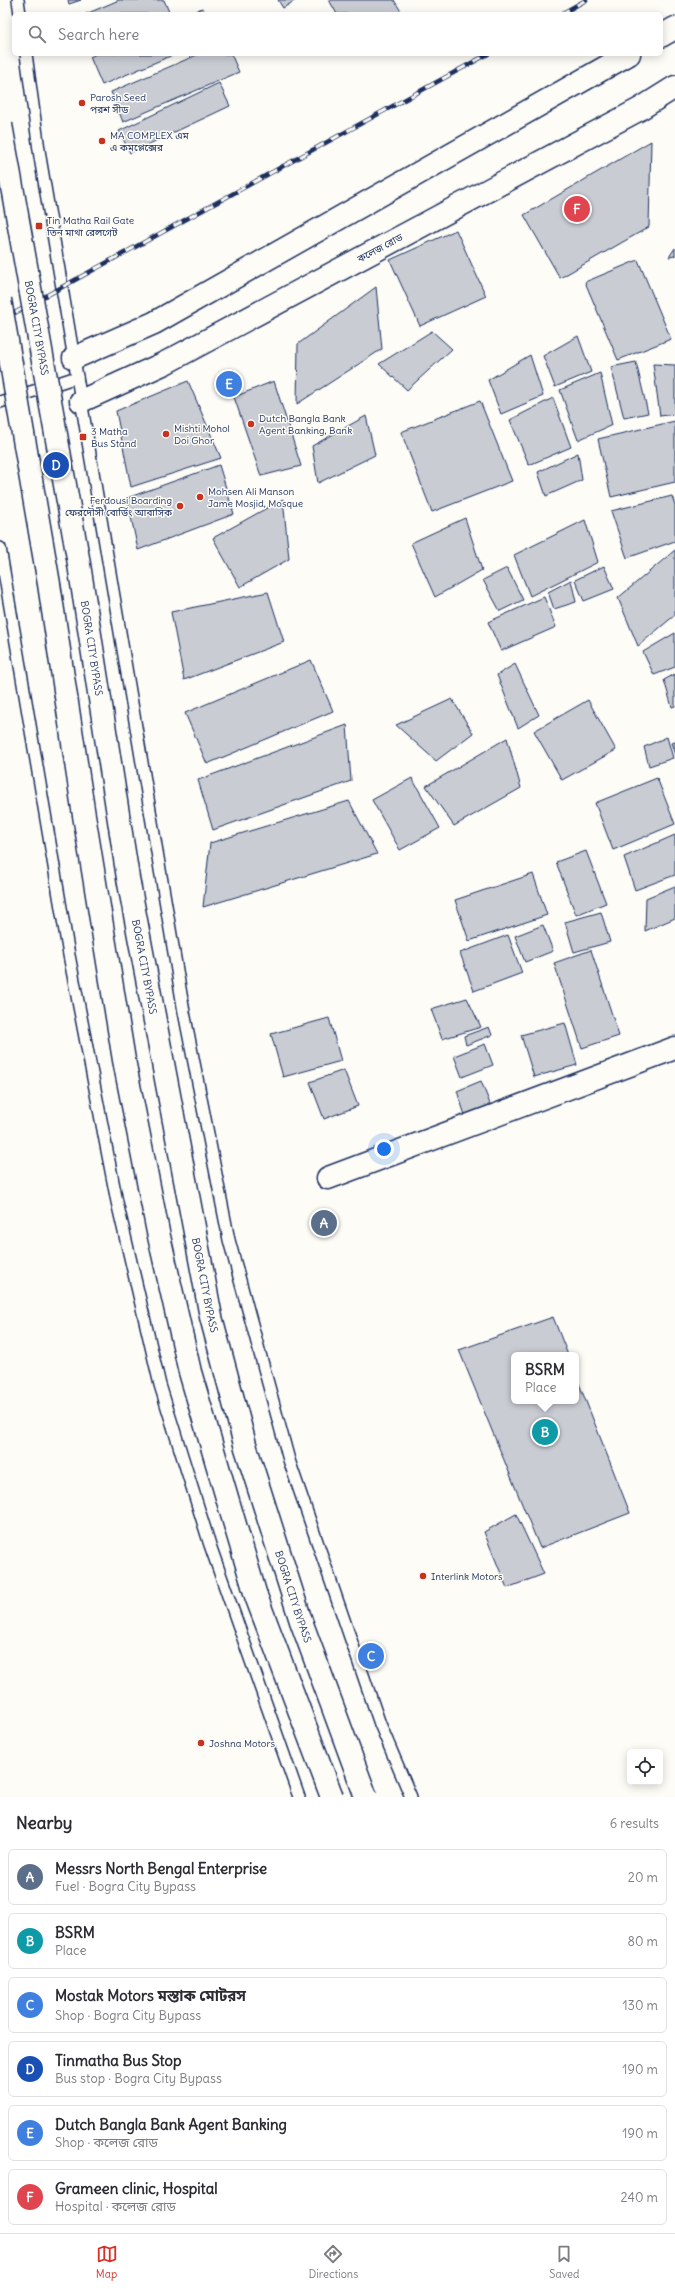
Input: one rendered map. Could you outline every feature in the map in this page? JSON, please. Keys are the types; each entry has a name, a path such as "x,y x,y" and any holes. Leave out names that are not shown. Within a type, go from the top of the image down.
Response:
{"main road":[{"path":"663,35 675,28"},
{"path":"76,368 625,56"},
{"name":"কলেজ রোড","path":"81,401 172,359 640,109 675,87"},
{"name":"BOGRA CITY BYPASS","path":"0,119 78,558 128,878 211,1317 246,1448 301,1621 366,1797"},
{"path":"0,300 49,584 83,809 124,1060 158,1232 190,1372 256,1596 332,1797"},
{"path":"328,1178 675,1048"}],"lane":[{"path":"18,0 20,12"},
{"path":"26,56 40,157 184,1012 228,1240 289,1460 380,1724 411,1797"},
{"path":"0,402 76,368"},
{"path":"0,548 76,994 117,1202 160,1385 210,1545 299,1797"}],"building":[{"path":"68,0 81,0 69,4"},
{"path":"119,0 164,0 169,12 91,12"},
{"path":"278,0 296,0 283,8"},
{"path":"329,0 394,0 401,12 336,12"},
{"path":"202,8 204,12 193,12"},
{"path":"92,56 170,56 102,85 90,57"},
{"path":"194,56 232,56 239,72 123,122 111,92"},
{"path":"219,83 230,106 130,153 119,131"},
{"path":"651,141 649,227 560,278 524,215"},
{"path":"456,230 486,296 420,326 390,260"},
{"path":"675,248 675,256 669,257"},
{"path":"638,260 671,339 618,360 585,282"},
{"path":"376,287 382,349 297,404 298,344"},
{"path":"432,331 452,349 407,390 379,364"},
{"path":"578,336 591,372 555,387 543,356"},
{"path":"530,355 543,396 501,414 488,380"},
{"path":"636,362 648,413 624,418 611,367"},
{"path":"653,364 675,365 675,414 660,416"},
{"path":"600,373 612,425 578,440 560,390"},
{"name":"Mishti Mohol Doi Ghor","path":"188,381 221,458 131,487 116,411"},
{"path":"274,381 301,466 261,476 234,397"},
{"path":"553,398 571,447 529,465 510,420"},
{"path":"480,401 512,481 432,512 401,432"},
{"path":"366,416 375,455 318,483 312,446"},
{"path":"675,421 675,482 611,497 598,439"},
{"path":"578,453 582,480 546,496 538,472"},
{"name":"Ferdousi Boarding ফেরদৌসী বোর্ডিং আবাসিক","path":"219,465 234,514 138,550 127,498"},
{"path":"672,496 675,505 675,541 627,558 611,511"},
{"path":"283,499 289,559 240,587 213,538"},
{"path":"465,518 482,570 435,597 411,543"},
{"path":"585,520 598,562 530,596 514,555"},
{"path":"675,550 675,615 638,646 618,598"},
{"path":"604,566 614,589 584,601 575,580"},
{"path":"507,568 523,600 500,611 483,580"},
{"path":"571,580 576,602 554,609 548,592"},
{"path":"268,592 284,642 184,680 171,612"},
{"path":"544,597 556,627 501,651 488,622"},
{"path":"675,633 675,667 654,675 643,652"},
{"path":"311,660 333,711 207,764 185,713"},
{"path":"515,664 539,715 518,728 497,675"},
{"path":"675,674 675,706 672,707 664,680"},
{"path":"452,699 473,733 436,761 396,725"},
{"path":"588,700 616,750 562,780 534,731"},
{"path":"347,725 351,781 213,830 198,780"},
{"path":"667,737 673,758 649,766 644,747"},
{"path":"507,738 521,788 454,826 426,786"},
{"path":"675,742 675,755 671,743"},
{"path":"412,778 440,828 400,850 372,800"},
{"path":"657,778 675,824 613,850 595,803"},
{"path":"349,801 377,854 203,907 210,843"},
{"path":"675,835 675,875 635,890 624,857"},
{"path":"586,851 606,903 576,915 556,862"},
{"path":"533,874 547,915 469,941 455,900"},
{"path":"675,886 675,918 645,931 646,898"},
{"path":"601,912 610,942 574,952 565,922"},
{"path":"543,925 553,951 525,962 515,936"},
{"path":"508,935 522,973 474,991 460,953"},
{"path":"591,950 619,1036 582,1048 554,963"},
{"path":"467,998 481,1027 442,1039 431,1009"},
{"path":"329,1018 341,1061 283,1077 271,1034"},
{"path":"565,1023 577,1065 534,1077 521,1035"},
{"path":"489,1027 492,1035 466,1045 464,1036"},
{"path":"485,1044 493,1065 462,1077 454,1056"},
{"path":"344,1070 358,1106 324,1119 310,1082"},
{"path":"481,1081 492,1109 465,1115 457,1091"},
{"path":"553,1317 567,1352 511,1352 511,1404 579,1404 579,1384 630,1513 540,1548 459,1350"},
{"path":"516,1514 544,1574 507,1588 484,1532"}],"railway":[{"path":"565,12 586,0"},
{"path":"0,321 484,56"}],"place":[{"name":"Parosh Seed পরশ সীড","path":"82,103"},
{"name":"MA COMPLEX এম এ কমপ্লেক্সের","path":"102,141"},
{"name":"Grameen clinic, Hospital","path":"577,209"},
{"name":"Tin Matha Rail Gate তিন মাথা রেলগেট","path":"39,226"},
{"name":"Dutch Bangla Bank Agent Banking","path":"229,384"},
{"name":"Dutch Bangla Bank Agent Banking, Bank","path":"251,424"},
{"name":"Mishti Mohol Doi Ghor","path":"166,434"},
{"name":"3 Matha Bus Stand","path":"83,437"},
{"name":"Tinmatha Bus Stop","path":"56,465"},
{"name":"Mohsen Ali Manson Jame Mosjid, Mosque","path":"200,497"},
{"name":"Ferdousi Boarding ফেরদৌসী বোর্ডিং আবাসিক","path":"180,506"},
{"name":"Messrs North Bengal Enterprise","path":"324,1223"},
{"name":"BSRM","path":"545,1432"},
{"name":"Interlink Motors","path":"423,1576"},
{"name":"Mostak Motors মস্তাক মোটরস","path":"371,1656"},
{"name":"Joshna Motors","path":"201,1743"}]}
